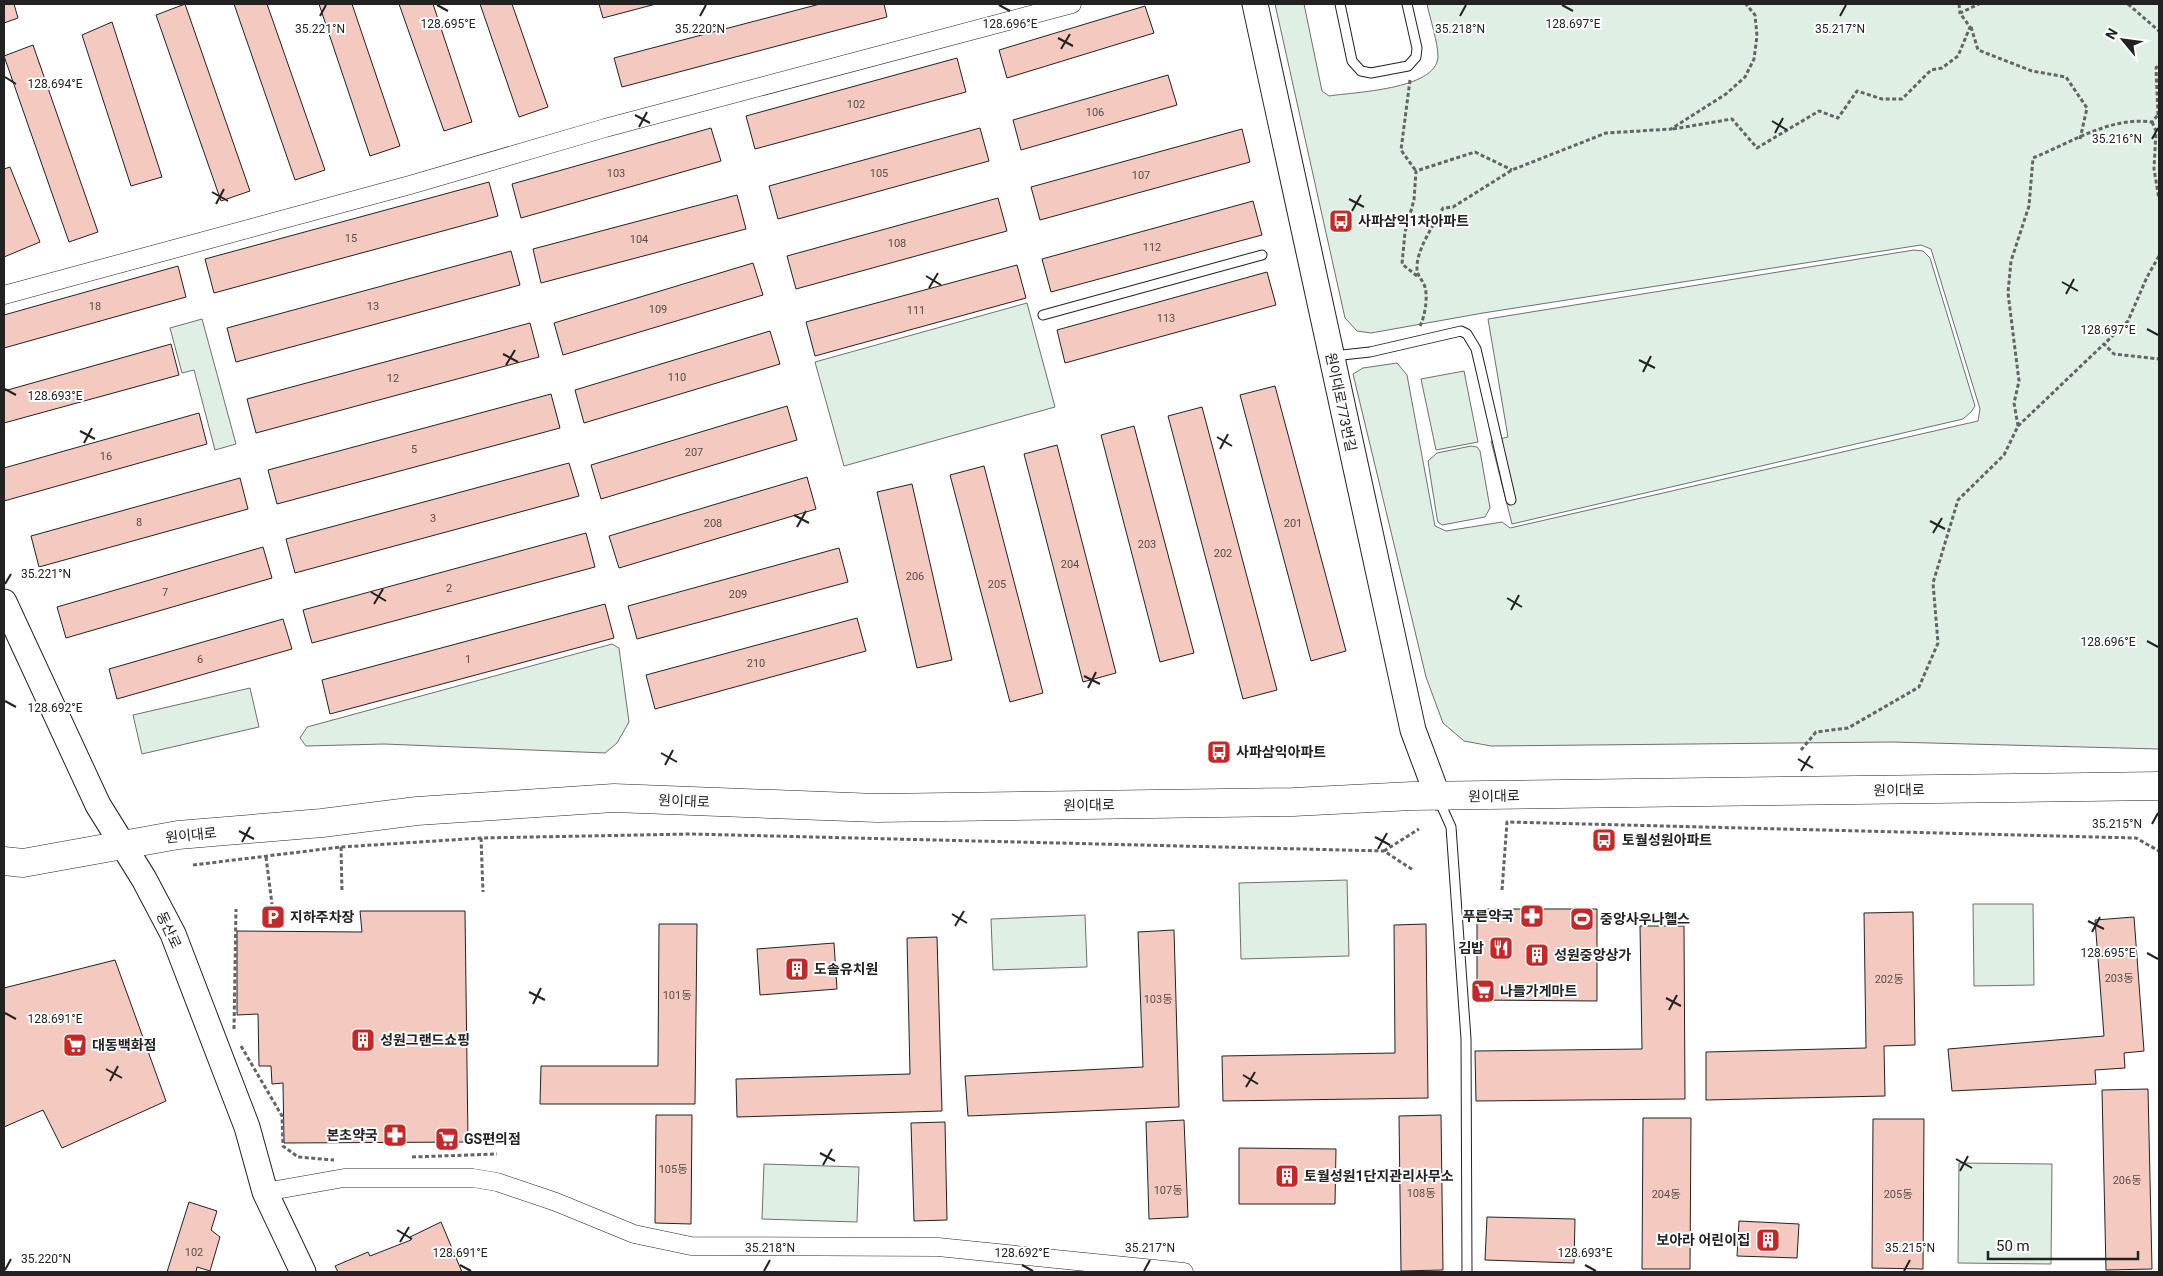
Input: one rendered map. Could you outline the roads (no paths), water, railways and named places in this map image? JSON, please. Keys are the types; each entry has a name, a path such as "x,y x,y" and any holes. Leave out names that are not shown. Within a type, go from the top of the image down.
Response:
{"main road":[{"name":"원이대로","path":"10,868 120,844 178,835 322,823 417,811 614,798 877,808 2159,786"}],"street":[{"path":"4,295 410,185 605,128 1072,4"},
{"name":"원이대로773번길","path":"1255,4 1414,734 1438,797"},
{"name":"동산로","path":"4,602 98,805 120,844 144,879 173,934 247,1128 265,1192 303,1272"},
{"path":"265,1192 344,1178 473,1178 497,1182 556,1202 634,1234 691,1246 938,1247 1184,1272"}],"lane":[{"path":"1340,4 1352,61 1361,71 1371,73 1408,66 1416,57 1417,48 1407,4"},
{"path":"1043,314 1262,255"},
{"path":"1332,356 1370,352 1461,331 1467,334 1476,350 1511,500"},
{"path":"1438,797 1451,827 1465,1031 1467,1272"}],"place":[{"name":"사파삼익1차아파트","path":"1341,221"},
{"name":"사파삼익아파트","path":"1219,752"},
{"name":"토월성원아파트","path":"1604,840"},
{"name":"푸른약국","path":"1532,916"},
{"name":"지하주차장","path":"273,917"},
{"name":"중앙사우나헬스","path":"1582,919"},
{"name":"김밥","path":"1501,948"},
{"name":"성원중앙상가","path":"1537,955"},
{"name":"도솔유치원","path":"797,969"},
{"name":"나들가게마트","path":"1483,991"},
{"name":"성원그랜드쇼핑","path":"363,1040"},
{"name":"대동백화점","path":"75,1045"},
{"name":"본초약국","path":"395,1135"},
{"name":"GS편의점","path":"447,1139"},
{"name":"토월성원1단지관리사무소","path":"1287,1176"},
{"name":"보아라 어린이집","path":"1768,1240"}]}
